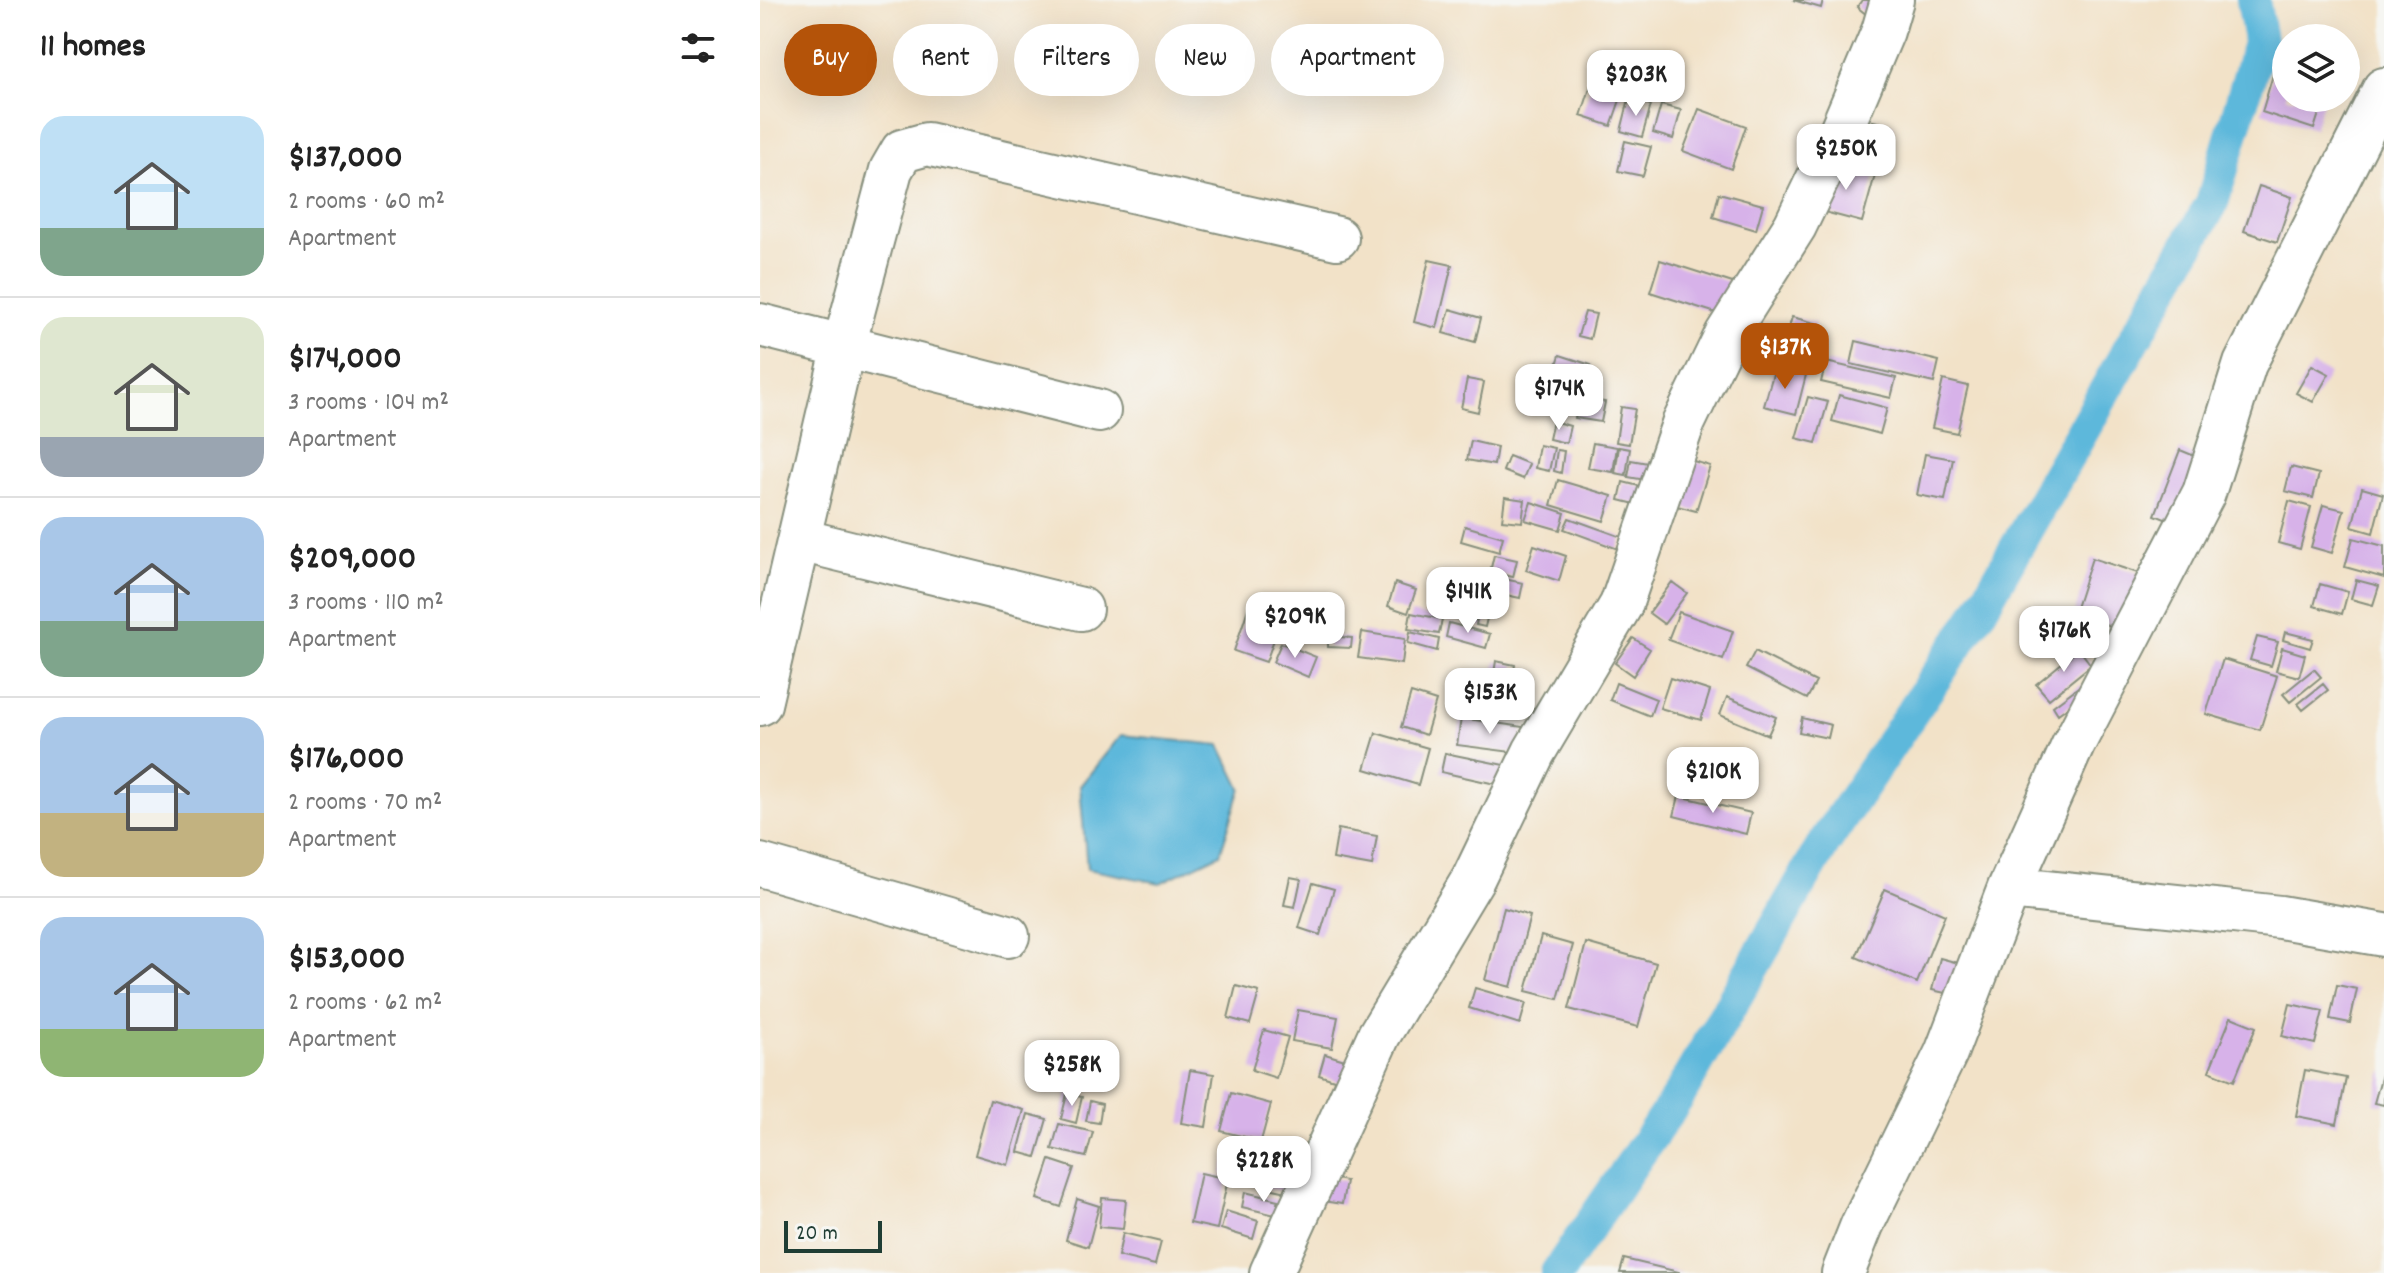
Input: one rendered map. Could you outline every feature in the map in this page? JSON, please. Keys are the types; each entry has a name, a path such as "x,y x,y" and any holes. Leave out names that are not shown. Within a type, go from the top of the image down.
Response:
{"street":[{"path":"1271,1273 1379,1035 1473,879 1534,752 1621,605 1683,424 1726,335 1795,226 1839,135 1883,31 1892,0"},
{"path":"1843,1273 1862,1225 1946,1053 2009,888 2073,745 2204,493 2245,364 2384,89"},
{"path":"760,704 844,346 891,170 902,151 927,144 1337,238"},
{"path":"760,325 1099,411"},
{"path":"800,540 1081,609"},
{"path":"760,865 1008,936"},
{"path":"2009,888 2280,917 2384,935"}],"water":[{"path":"1121,735 1220,745 1241,788 1220,854 1160,883 1087,869 1080,786"}],"building":[{"path":"1793,0 1823,0 1821,8"},
{"path":"1862,0 1888,0 1872,19 1857,7"},
{"path":"1597,67 1628,77 1611,126 1581,116"},
{"path":"2272,78 2272,112 2319,112 2314,129 2262,112"},
{"path":"1629,99 1651,105 1642,137 1621,131"},
{"path":"1661,105 1681,110 1673,139 1653,133"},
{"path":"1699,109 1746,126 1731,169 1683,151"},
{"path":"1873,121 1894,126 1887,152 1866,146"},
{"path":"1625,141 1651,147 1643,176 1618,171"},
{"path":"1830,163 1875,175 1862,222 1817,210"},
{"path":"2259,186 2292,197 2277,242 2244,231"},
{"path":"1719,193 1763,205 1756,230 1713,217"},
{"path":"1429,260 1452,265 1437,328 1414,322"},
{"path":"1660,260 1742,286 1732,318 1650,292"},
{"path":"1450,309 1481,318 1475,342 1443,333"},
{"path":"1585,312 1596,314 1590,339 1578,336"},
{"path":"1792,317 1815,323 1803,366 1780,359"},
{"path":"1856,341 1939,361 1934,383 1851,364"},
{"path":"1560,355 1591,365 1585,387 1553,377"},
{"path":"1826,362 1896,378 1891,398 1821,382"},
{"path":"2312,365 2329,374 2313,402 2296,393"},
{"path":"1775,367 1806,375 1796,414 1764,406"},
{"path":"1467,379 1484,382 1478,412 1461,408"},
{"path":"1943,380 1968,386 1957,433 1932,428"},
{"path":"1553,384 1575,391 1567,413 1546,406"},
{"path":"1839,395 1887,408 1880,434 1832,421"},
{"path":"1808,397 1828,402 1816,443 1796,438"},
{"path":"1578,398 1605,402 1601,422 1575,418"},
{"path":"1621,407 1635,409 1629,444 1616,442"},
{"path":"1553,421 1570,426 1566,443 1549,439"},
{"path":"1471,441 1497,447 1494,465 1467,460"},
{"path":"1593,443 1617,447 1613,472 1588,468"},
{"path":"1539,445 1554,448 1549,471 1535,468"},
{"path":"1619,447 1630,449 1626,475 1615,473"},
{"path":"1557,450 1564,451 1561,473 1554,471"},
{"path":"2180,450 2207,461 2182,526 2155,515"},
{"path":"1925,454 1953,459 1945,500 1917,495"},
{"path":"1509,456 1529,464 1523,479 1503,471"},
{"path":"1631,460 1665,466 1663,483 1628,477"},
{"path":"1690,460 1710,466 1696,511 1677,506"},
{"path":"2291,467 2319,474 2313,498 2285,491"},
{"path":"1558,480 1612,496 1604,521 1551,505"},
{"path":"1623,482 1659,491 1655,509 1619,500"},
{"path":"2362,488 2383,494 2373,533 2352,527"},
{"path":"1505,497 1525,500 1522,522 1502,520"},
{"path":"2289,501 2311,507 2300,549 2278,543"},
{"path":"1531,502 1565,513 1560,530 1525,520"},
{"path":"2323,505 2344,510 2332,553 2311,547"},
{"path":"1569,518 1622,537 1618,549 1564,529"},
{"path":"1465,526 1503,537 1499,552 1461,541"},
{"path":"2353,538 2384,546 2384,578 2345,567"},
{"path":"1534,545 1566,556 1559,581 1526,570"},
{"path":"1494,555 1517,560 1513,577 1490,572"},
{"path":"2092,558 2147,576 2129,632 2074,614"},
{"path":"1486,575 1523,583 1520,598 1483,590"},
{"path":"2356,580 2379,586 2373,605 2351,599"},
{"path":"1672,582 1687,593 1664,624 1649,613"},
{"path":"1395,583 1416,590 1408,613 1388,606"},
{"path":"2320,584 2348,592 2342,614 2314,606"},
{"path":"1482,593 1490,595 1486,612 1477,610 1475,620 1463,617 1467,600 1480,603"},
{"path":"1250,603 1283,614 1266,662 1234,651"},
{"path":"1679,612 1733,631 1723,660 1668,640"},
{"path":"1411,613 1442,619 1439,634 1408,629"},
{"path":"1478,613 1488,614 1485,627 1476,625"},
{"path":"1449,623 1490,634 1486,648 1446,637"},
{"path":"1362,632 1405,639 1402,664 1358,658"},
{"path":"1410,632 1439,639 1437,651 1408,643"},
{"path":"2285,632 2313,639 2310,648 2283,640"},
{"path":"1328,636 1352,638 1351,648 1328,647"},
{"path":"2257,637 2278,642 2271,666 2250,660"},
{"path":"1633,638 1650,649 1633,676 1615,663"},
{"path":"1281,643 1316,657 1308,677 1273,662"},
{"path":"2282,648 2305,655 2299,677 2276,671"},
{"path":"2079,649 2091,665 2049,699 2036,684"},
{"path":"1755,651 1816,682 1807,699 1746,668"},
{"path":"2223,659 2277,676 2260,730 2206,714"},
{"path":"1496,661 1515,665 1513,676 1494,673"},
{"path":"2314,669 2321,677 2290,702 2283,694"},
{"path":"1670,678 1710,691 1701,720 1660,708"},
{"path":"1616,683 1656,699 1650,716 1610,700"},
{"path":"2323,684 2328,690 2303,710 2298,704"},
{"path":"2081,685 2087,693 2058,714 2053,706"},
{"path":"1411,693 1436,701 1426,735 1401,727"},
{"path":"1727,697 1776,717 1768,735 1720,715"},
{"path":"1461,718 1523,727 1519,753 1457,745"},
{"path":"1802,718 1831,725 1828,738 1799,732"},
{"path":"1376,733 1428,748 1418,785 1365,769"},
{"path":"1445,753 1504,765 1500,785 1441,772"},
{"path":"1679,796 1751,813 1746,834 1674,816"},
{"path":"1338,829 1377,836 1372,866 1333,859"},
{"path":"1290,877 1301,879 1295,907 1284,905"},
{"path":"1313,883 1334,889 1320,935 1299,928"},
{"path":"1885,889 1945,915 1917,983 1856,957"},
{"path":"1504,908 1530,916 1511,987 1485,980"},
{"path":"1541,936 1573,945 1558,999 1526,991"},
{"path":"1586,943 1656,963 1638,1027 1569,1009"},
{"path":"1940,958 1962,964 1954,995 1932,990"},
{"path":"2337,985 2357,989 2350,1023 2330,1019"},
{"path":"1236,986 1259,992 1250,1024 1228,1018"},
{"path":"1475,988 1526,1003 1520,1024 1469,1008"},
{"path":"2290,1004 2323,1011 2315,1044 2282,1036"},
{"path":"1298,1010 1338,1017 1332,1048 1292,1041"},
{"path":"2231,1017 2256,1027 2234,1081 2209,1071"},
{"path":"1264,1030 1288,1037 1276,1078 1252,1070"},
{"path":"1325,1054 1358,1064 1352,1086 1319,1075"},
{"path":"1190,1070 1214,1074 1206,1127 1181,1123"},
{"path":"2305,1070 2346,1078 2337,1124 2296,1116"},
{"path":"2384,1072 2384,1105 2374,1103"},
{"path":"1231,1093 1271,1104 1261,1141 1221,1131"},
{"path":"1067,1094 1082,1097 1076,1123 1061,1119"},
{"path":"990,1100 1024,1110 1008,1165 975,1155"},
{"path":"1090,1101 1102,1104 1099,1123 1086,1121"},
{"path":"1028,1114 1047,1119 1036,1157 1018,1152"},
{"path":"1059,1124 1093,1132 1086,1157 1052,1149"},
{"path":"1230,1145 1257,1153 1250,1181 1222,1174"},
{"path":"1266,1156 1302,1163 1296,1194 1260,1186"},
{"path":"1050,1160 1074,1168 1061,1207 1037,1199"},
{"path":"1201,1173 1228,1179 1217,1229 1190,1223"},
{"path":"1320,1176 1346,1181 1342,1204 1316,1200"},
{"path":"1245,1192 1296,1207 1275,1215 1242,1207"},
{"path":"1102,1198 1126,1200 1123,1229 1099,1227"},
{"path":"1077,1199 1099,1206 1088,1247 1066,1240"},
{"path":"1226,1211 1258,1221 1253,1239 1221,1229"},
{"path":"1123,1233 1161,1242 1155,1265 1118,1256"},
{"path":"1624,1259 1679,1272 1679,1273 1620,1273"}],"waterway":[{"path":"1557,1273 1678,1097 1824,843 1980,611 2212,203 2260,40 2253,0"}]}
